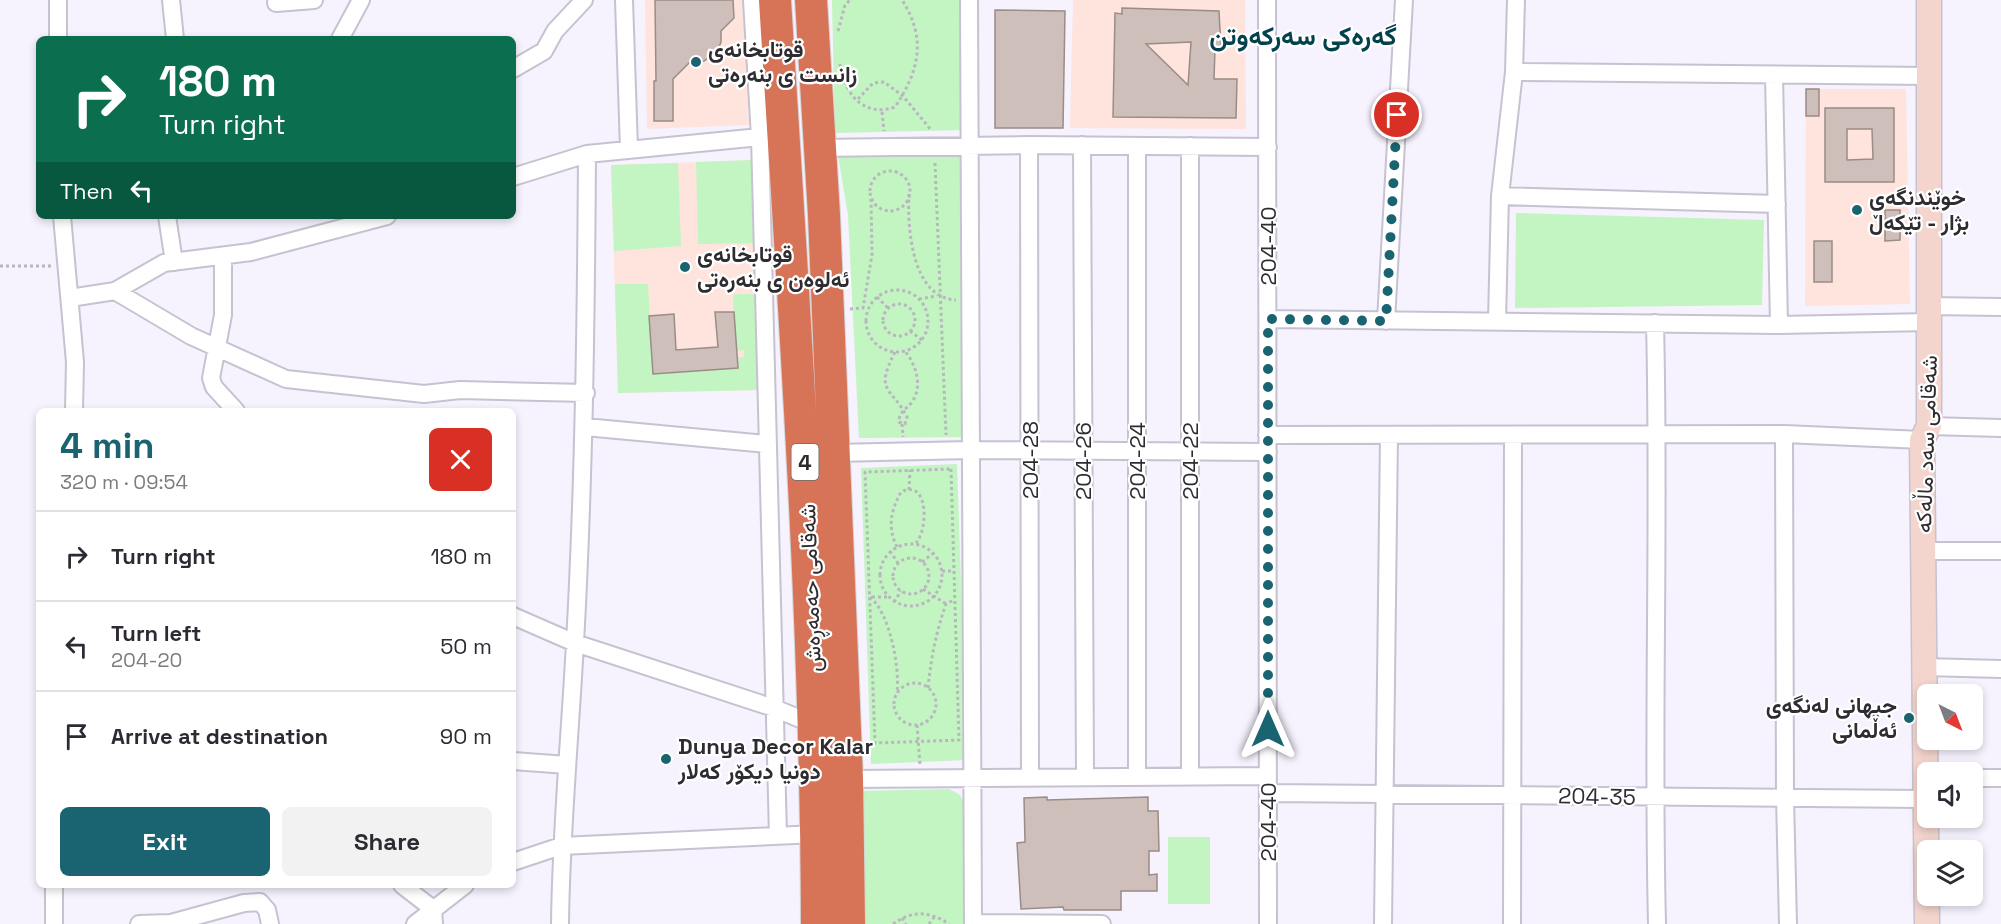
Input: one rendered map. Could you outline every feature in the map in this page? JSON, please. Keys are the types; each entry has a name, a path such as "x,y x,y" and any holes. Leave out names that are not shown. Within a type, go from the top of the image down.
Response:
{"highway":[{"name":"شەقامی حەمەڕەش","path":"775,0 806,490 817,834 817,924"},
{"name":"شەقامی حەمەڕەش","path":"811,0 824,215 834,453 847,779 849,924"},
{"path":"788,214 824,215"}],"street":[{"path":"58,0 58,36"},
{"path":"171,0 175,36"},
{"path":"276,3 314,0"},
{"path":"342,36 361,0"},
{"path":"516,67 544,51 555,31 584,0"},
{"path":"624,0 629,149"},
{"path":"752,0 760,137 778,836"},
{"path":"969,0 973,923 1102,924"},
{"name":"204-40","path":"1267,0 1268,924"},
{"path":"1386,321 1404,0"},
{"path":"1497,321 1500,196 1514,72 1516,0"},
{"name":"شەقامی سەد ماڵەکە","path":"1926,762 1923,551 1929,314 1929,0"},
{"path":"1514,72 1929,76"},
{"path":"1774,75 1779,325"},
{"path":"516,176 587,154 760,137"},
{"path":"820,148 969,145 1268,147"},
{"name":"204-28","path":"1029,145 1030,776"},
{"name":"204-26","path":"1082,145 1085,776"},
{"name":"204-24","path":"1137,146 1137,776"},
{"name":"204-22","path":"1190,146 1190,776"},
{"path":"560,924 561,846 575,643 585,427 587,154"},
{"path":"1500,196 1777,204"},
{"path":"62,219 75,362 74,408"},
{"path":"167,219 174,262"},
{"path":"70,298 115,291 164,263 251,252 376,219"},
{"path":"223,256 223,315 211,378 214,387 233,408"},
{"path":"115,291 191,336 286,379 424,394 460,390 586,393"},
{"path":"1268,319 1779,325 2001,307"},
{"path":"1655,323 1658,434 1654,797 1657,924"},
{"path":"585,427 767,444"},
{"path":"834,453 946,450 1190,452 1268,443 1389,435 1926,433 2001,428"},
{"path":"1784,434 1785,798 1788,924"},
{"path":"1383,924 1389,435"},
{"path":"1512,924 1514,435"},
{"path":"1923,551 2001,551"},
{"path":"516,617 575,643 774,708 814,725"},
{"path":"1924,667 2001,669"},
{"path":"516,761 567,765"},
{"path":"847,779 1268,776"},
{"path":"1983,778 2001,778"},
{"name":"204-35","path":"1268,793 1785,798 1917,787"},
{"name":"شەقامی سەد ماڵەکە","path":"1926,828 1927,924"},
{"path":"516,861 561,846 817,834"},
{"path":"54,888 54,924"},
{"path":"405,888 434,917"},
{"path":"415,924 434,917 462,888"},
{"path":"139,924 171,923 244,903 260,902 267,910 270,924"}],"path":[{"path":"838,37 845,5 850,0"},
{"path":"839,60 842,78 857,100 870,111 882,112 895,107 903,96 916,68 918,46 914,24 902,0"},
{"path":"857,100 873,83 884,82 903,96 939,146 939,297 946,450"},
{"path":"882,112 885,146"},
{"path":"863,308 872,255 871,183 886,171 903,177 909,194 909,226 917,262 925,282 939,297"},
{"path":"871,198 879,208 892,211 904,205 909,194"},
{"path":"0,266 67,266"},
{"path":"899,290 909,291 920,299 928,313 929,323 922,340 905,351 895,352 881,348 873,341 866,321 868,310 877,297 889,291 899,290"},
{"path":"877,297 888,308"},
{"path":"920,299 939,297 970,300"},
{"path":"901,304 910,308 915,318 910,331 896,336 886,331 883,321 888,308 901,304"},
{"path":"848,309 868,310"},
{"path":"910,331 922,340"},
{"path":"895,352 885,378 888,392 903,410 912,402 917,389 917,372 913,360 905,351"},
{"path":"951,469 959,740 875,743 865,472 910,471 951,469"},
{"path":"909,490 910,471"},
{"path":"909,490 921,499 926,511 924,528 915,544"},
{"path":"897,547 892,537 891,517 901,492 909,490"},
{"path":"915,544 928,549 933,553 942,571 941,585 935,595 918,606 907,607 894,602 888,597 879,578 884,558 897,547 915,544"},
{"path":"890,551 898,563"},
{"path":"922,562 933,553"},
{"path":"912,558 922,562 928,578 923,589 913,594 901,591 892,577 898,563 912,558"},
{"path":"942,571 954,572"},
{"path":"923,589 946,604"},
{"path":"894,602 901,591"},
{"path":"870,597 888,597"},
{"path":"870,597 878,603 895,656 897,693 894,706 896,713 905,722 917,724 924,722 934,712 935,698 928,688 913,683 906,684 897,693"},
{"path":"928,688 931,656 946,604 955,600"},
{"path":"917,724 921,778"},
{"path":"893,924 917,912 935,916 949,924"},
{"path":"929,924 935,916"},
{"path":"902,918 906,924"}],"shaded area":[{"name":"قوتابخانەی زانست ی بنەرەتی","path":"645,0 743,0 749,125 647,129"},
{"path":"1073,0 1245,0 1246,129 1070,128"},
{"name":"خوێندنگەی بژار - تێکەڵ","path":"1806,89 1906,89 1910,304 1805,306"},
{"name":"قوتابخانەی ئەلوەن ی بنەرەتی","path":"754,160 758,390 618,393 611,165"}],"green space":[{"path":"832,0 963,0 965,130 835,133"},
{"path":"964,154 963,437 859,438 848,215 838,155"},
{"path":"754,160 755,243 698,244 696,162"},
{"path":"678,163 681,246 614,251 611,165"},
{"path":"1516,213 1764,220 1762,305 1515,308"},
{"path":"615,284 648,284 653,374 738,368 737,358 744,357 744,350 735,351 733,294 757,294 758,390 618,393"},
{"path":"957,464 967,760 871,764 861,468"},
{"path":"949,789 960,795 963,801 963,924 860,924 857,791"},
{"path":"1168,837 1210,837 1210,904 1168,904"}],"building":[{"path":"655,0 733,0 734,18 721,31 721,42 717,52 704,61 690,62 673,79 673,121 654,121"},
{"path":"1122,8 1219,11 1221,49 1215,49 1214,79 1237,79 1236,118 1113,117 1115,13 1122,14","holes":["1191,42 1188,85 1146,44"]},
{"path":"995,10 1065,11 1063,128 995,128"},
{"path":"1806,89 1819,89 1819,116 1806,116"},
{"path":"1825,108 1894,108 1894,182 1825,182","holes":["1847,129 1872,129 1873,159 1847,160"]},
{"path":"1885,210 1900,210 1900,240 1885,241"},
{"path":"1814,241 1832,241 1832,282 1814,282"},
{"path":"715,312 734,312 738,368 653,374 649,316 674,314 676,350 718,347"},
{"path":"1047,797 1047,800 1148,797 1148,811 1158,811 1159,851 1149,851 1149,875 1157,874 1157,891 1121,891 1121,910 1064,910 1063,907 1021,909 1017,843 1025,842 1024,798"}],"place":[{"name":"قوتابخانەی زانست ی بنەرەتی","path":"696,62"},
{"name":"خوێندنگەی بژار - تێکەڵ","path":"1857,210"},
{"name":"قوتابخانەی ئەلوەن ی بنەرەتی","path":"685,267"},
{"name":"جیهانی لەنگەی ئەڵمانی","path":"1909,718"},
{"name":"Dunya Decor Kalar دونیا دیکۆر کەلار","path":"666,759"}],"district":[{"name":"گەرەکی سەرکەوتن","path":"1303,36"}],"route":[{"path":"1268,729 1268,319 1386,321 1397,115"}]}
